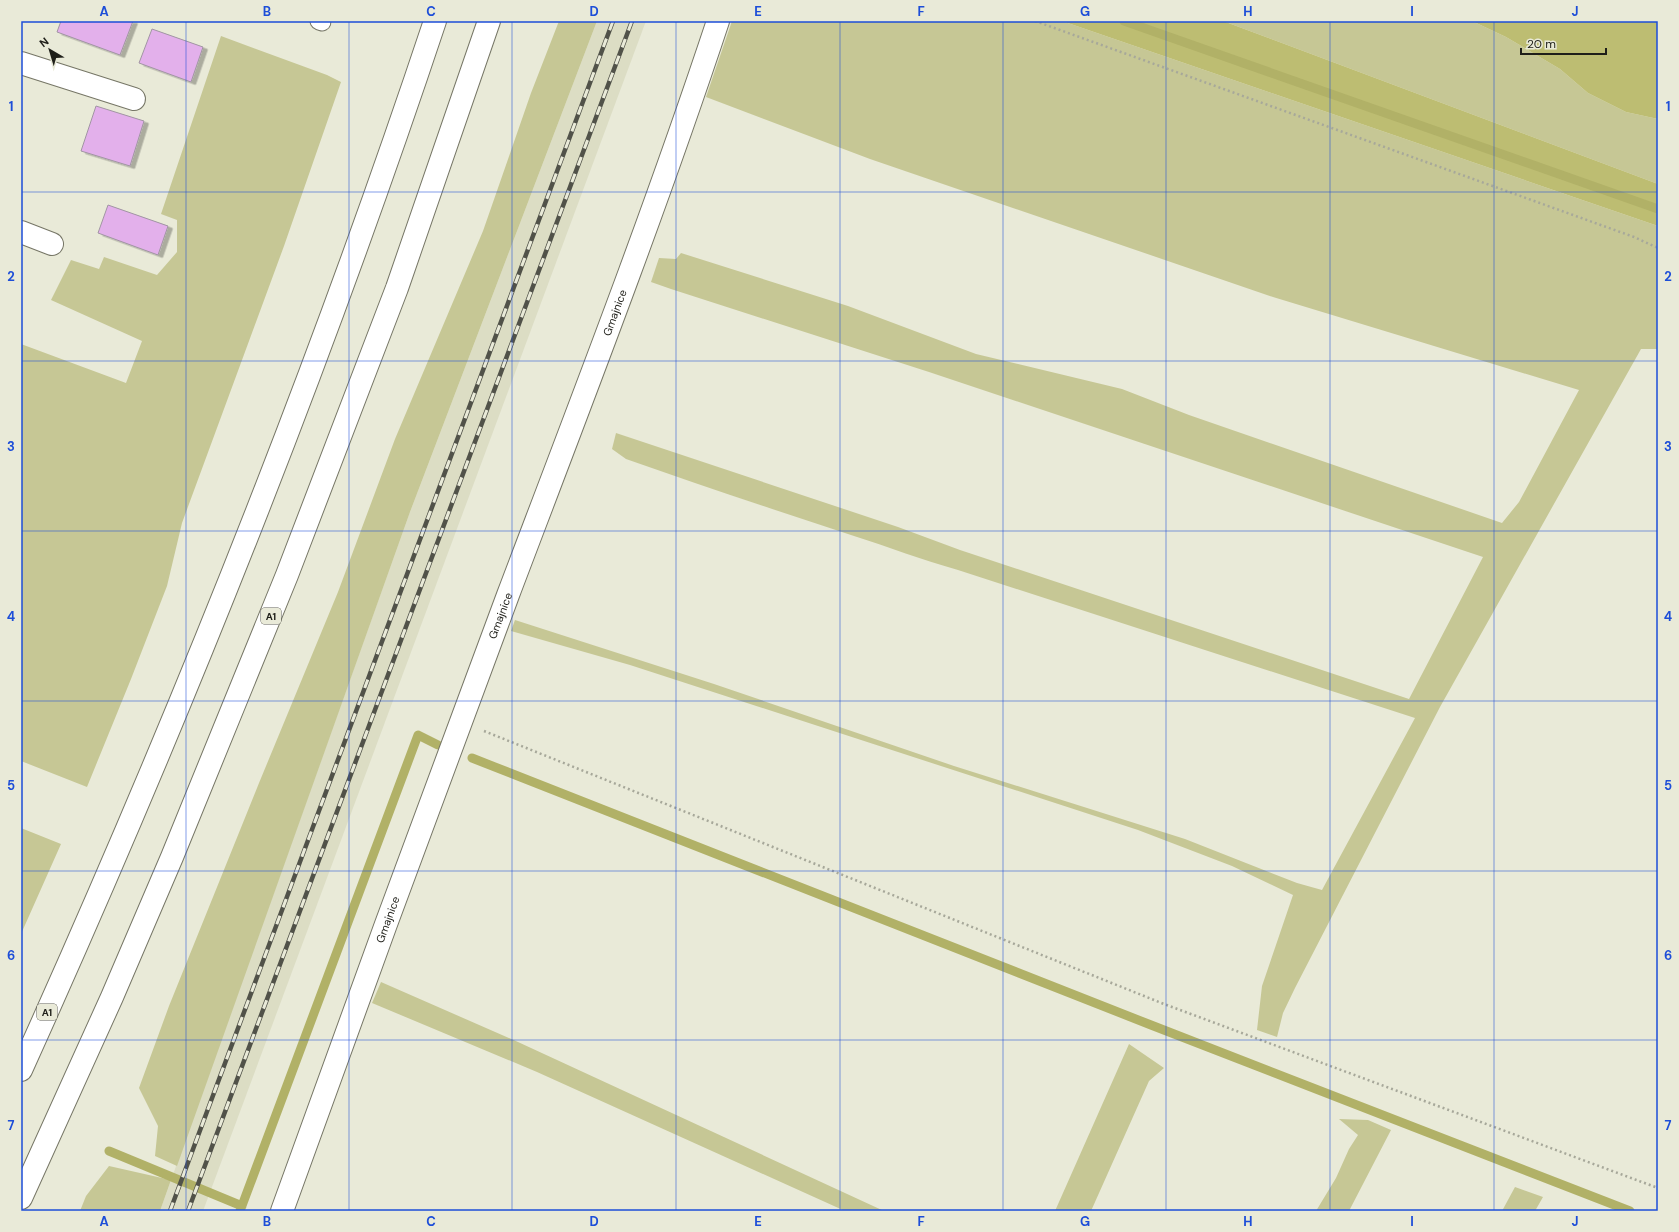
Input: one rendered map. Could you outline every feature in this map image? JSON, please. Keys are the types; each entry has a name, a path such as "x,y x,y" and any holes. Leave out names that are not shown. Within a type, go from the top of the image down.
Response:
{"main road":[{"name":"A1","path":"21,1070 73,955 152,770 239,557 347,274 398,132 435,21"},
{"name":"A1","path":"21,1198 169,864 285,582 397,288 489,21"},
{"name":"Gmajnice","path":"282,1211 461,722 607,333 701,74 718,21"},
{"path":"21,63 134,99"},
{"path":"21,232 52,244"}],"path":[{"path":"1034,21 1627,234 1658,248"},
{"path":"461,722 1164,1004 1658,1188"}],"shaded area":[{"path":"597,21 646,21 203,1211 160,1211 410,512"},
{"path":"1062,21 1223,21 1658,184 1658,226"},
{"path":"1472,21 1658,21 1658,119 1626,112 1588,93 1560,69 1506,37"}],"green space":[{"path":"559,21 597,21 410,512 177,1166 155,1156 158,1126 139,1088 169,1006 338,592 395,439 483,231 531,93"},
{"path":"732,21 1062,21 1658,226 1658,349 1641,349 1440,707 1295,988 1283,1013 1277,1037 1257,1030 1262,986 1293,895 1232,866 1138,830 630,665 511,631 515,620 714,684 954,766 1185,839 1297,883 1322,890 1415,718 931,562 626,459 612,449 616,433 898,527 960,550 1409,699 1483,557 929,372 651,282 659,258 676,259 681,253 848,306 976,354 1122,389 1189,415 1502,523 1519,502 1579,390 1273,297 870,159 706,97"},
{"path":"1223,21 1472,21 1506,37 1560,69 1588,93 1626,112 1658,119 1658,184"},
{"path":"221,36 327,75 341,82 284,246 182,523 167,586 87,787 21,761 21,344 126,383 142,341 51,300 71,260 99,269 104,257 157,275 177,252 177,220 161,214"},
{"path":"21,828 61,844 21,934"},
{"path":"381,982 518,1042 884,1211 845,1211 537,1072 372,1003"},
{"path":"1129,1044 1164,1068 1149,1081 1091,1211 1055,1211"},
{"path":"1339,1119 1368,1120 1391,1130 1349,1211 1316,1211 1336,1178 1349,1149 1358,1135"},
{"path":"109,1166 171,1180 160,1211 80,1211 86,1196"},
{"path":"1515,1187 1543,1197 1535,1211 1502,1211"}],"building":[{"path":"61,21 133,21 120,55 57,32"},
{"path":"152,29 203,47 191,82 139,63"},
{"path":"96,106 144,121 130,166 81,151"},
{"path":"108,205 168,226 158,255 98,233"}],"waterway":[{"path":"1124,21 1658,209"},
{"path":"240,1211 418,735 438,745"},
{"path":"472,758 1151,1025 1630,1211"},
{"path":"109,1151 242,1206"}],"railway":[{"path":"170,1211 613,21"},
{"path":"188,1211 632,21"}]}
